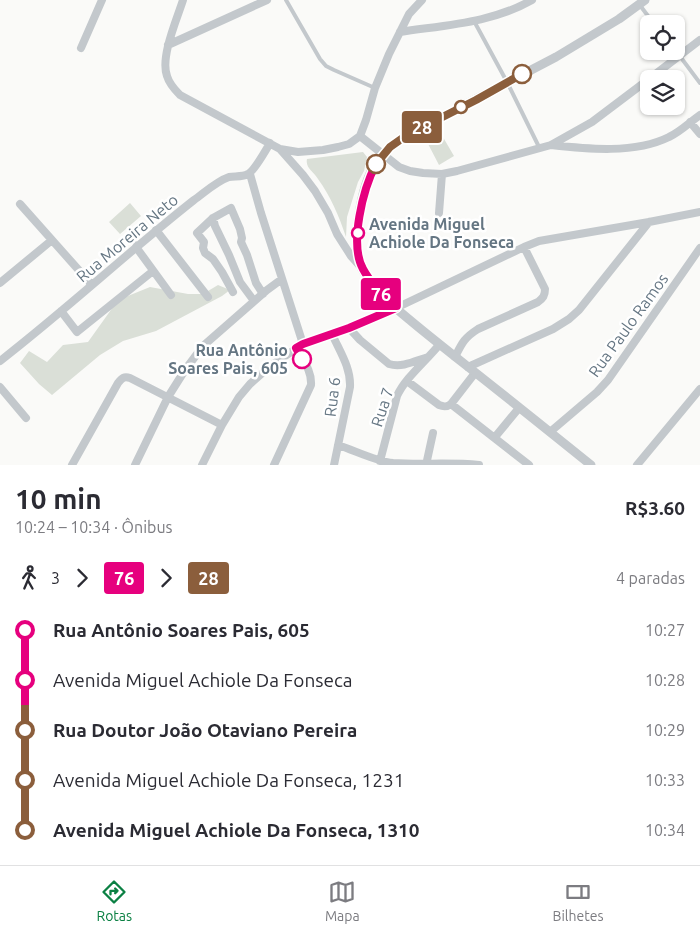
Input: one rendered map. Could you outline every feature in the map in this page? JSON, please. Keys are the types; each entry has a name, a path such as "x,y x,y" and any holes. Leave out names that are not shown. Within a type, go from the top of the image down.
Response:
{"street":[{"path":"81,48 102,0"},
{"path":"184,0 168,45 165,67 173,88 180,95 280,149 315,191 328,213 337,234 373,285 396,308 439,344 591,465"},
{"path":"168,45 266,0"},
{"path":"280,149 298,152 323,150 349,144 360,136 375,88 400,32 409,14 422,0"},
{"path":"400,32 474,22 503,13 532,0"},
{"path":"362,268 357,244 362,200 369,176 383,154 390,147 407,135 476,100 586,39 642,1"},
{"path":"685,49 700,40"},
{"path":"659,70 670,60"},
{"path":"360,136 399,167 410,171 442,174 483,165 551,145 592,122 640,86"},
{"path":"551,145 616,149 649,144 669,137 700,115"},
{"path":"690,122 700,134"},
{"path":"270,143 250,174 300,346 312,378 311,385 274,465"},
{"name":"Rua Moreira Neto","path":"1,358 61,311 196,198 221,180 250,174"},
{"path":"439,213 442,174"},
{"path":"20,204 92,285"},
{"path":"233,292 213,258 205,254 204,242 197,233 213,218 232,208 240,229 241,242 262,294"},
{"path":"202,465 239,397 269,367 300,346 396,308 524,246 539,241 700,212"},
{"path":"213,218 240,282 254,301"},
{"path":"406,381 438,405 443,407 451,404 471,370 569,320 649,222"},
{"path":"156,230 208,297"},
{"path":"0,283 52,240"},
{"path":"137,246 171,295"},
{"path":"455,357 463,341 478,329 543,298 545,289 524,246"},
{"name":"Rua Paulo Ramos","path":"550,432 597,392 608,380 700,248"},
{"path":"61,311 77,332 153,271"},
{"path":"135,465 168,397 185,370 204,346 262,294 282,279"},
{"path":"349,328 360,340 389,364 395,366 402,365 430,356"},
{"name":"Rua 6","path":"332,334 349,370 350,378 350,388 334,465"},
{"name":"Rua 7","path":"380,460 400,388 439,344"},
{"path":"72,465 122,378 130,378 222,426"},
{"path":"0,387 26,418"},
{"path":"637,465 700,389"},
{"path":"451,404 528,465"},
{"path":"495,437 519,408"},
{"path":"426,465 433,433"},
{"path":"338,445 392,463 479,465"}],"lane":[{"path":"286,0 320,59 326,66 375,88"},
{"path":"642,1 649,15"},
{"path":"474,22 507,82 540,149"},
{"path":"683,60 700,83"},
{"path":"128,235 137,246"}],"shaded area":[{"path":"440,132 454,156 439,165 426,140"},
{"path":"363,152 367,157 364,171 358,182 347,217 346,237 331,200 309,167 307,159"},
{"path":"130,203 141,216 120,234 109,222"},
{"path":"218,285 230,290 156,331 123,341 100,355 52,395 20,363 29,351 47,362 63,345 88,342 118,300 150,287 188,294 203,294"}],"bus line":[{"name":"28","path":"376,164 390,147 407,135 522,74"},
{"name":"76","path":"302,359 296,348 303,344 349,328 396,308 373,285 362,268 357,244 362,200 369,176 376,164"}],"place":[{"name":"Avenida Miguel Achiole Da Fonseca","path":"358,233"},
{"name":"Rua Antônio Soares Pais, 605","path":"302,359"}]}
